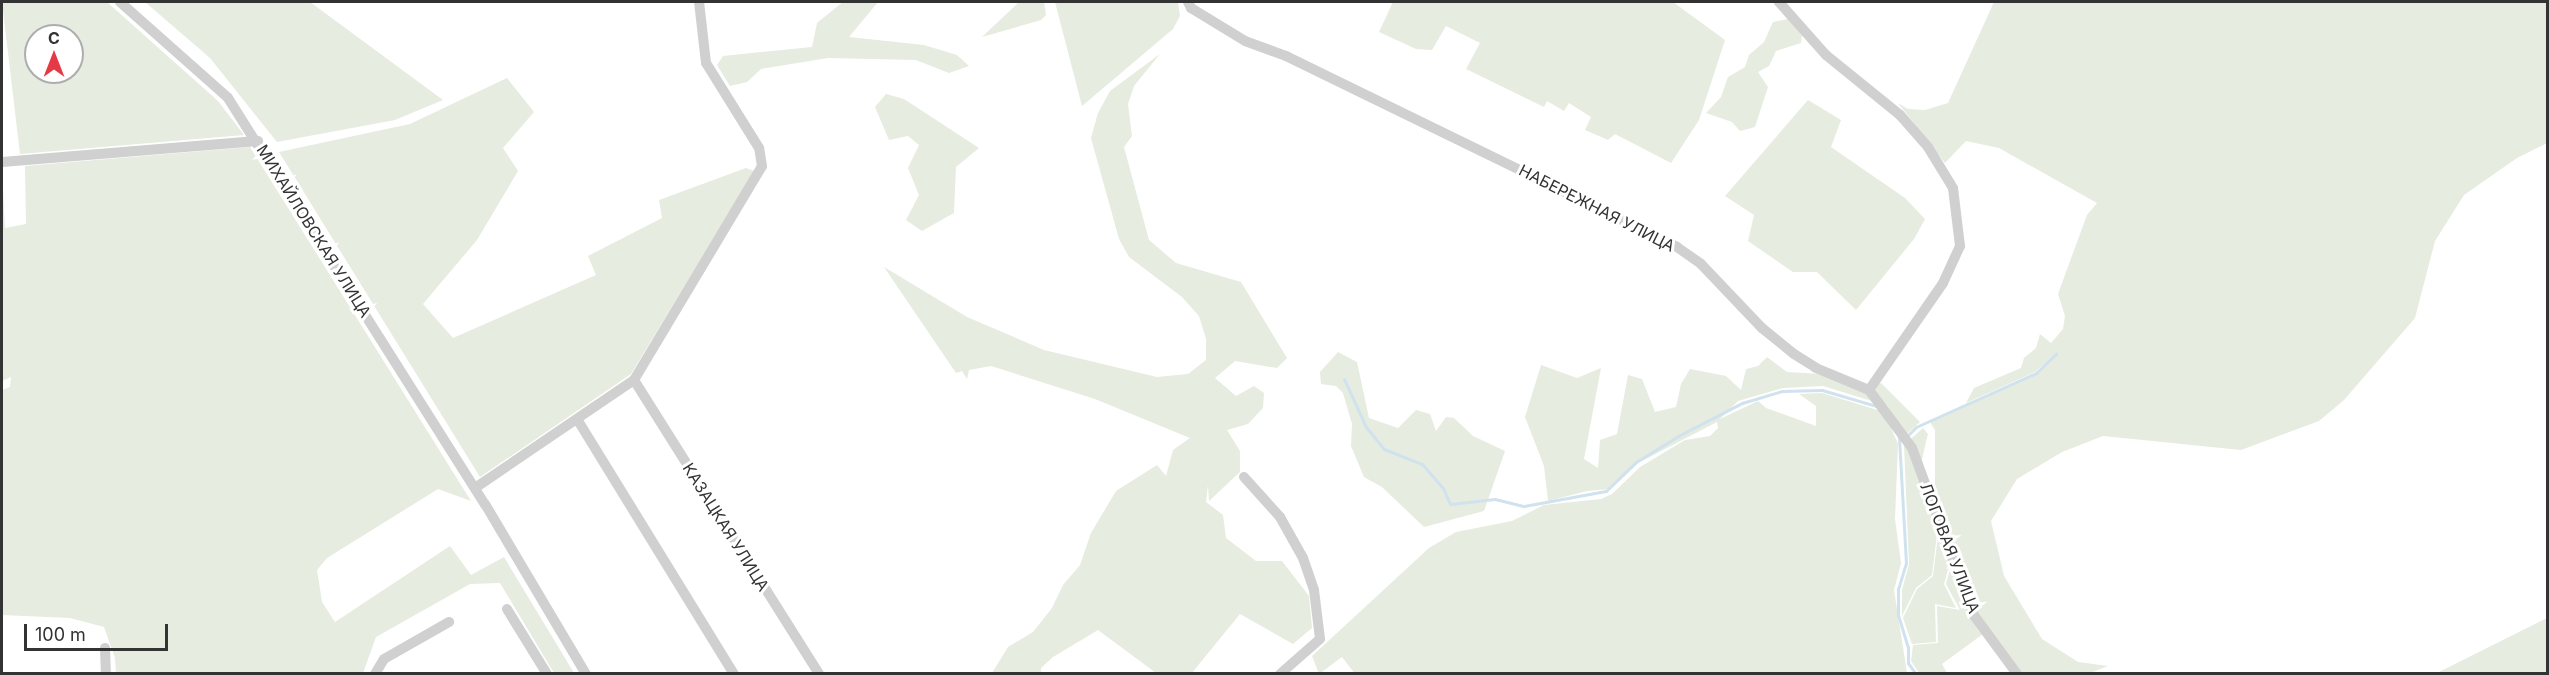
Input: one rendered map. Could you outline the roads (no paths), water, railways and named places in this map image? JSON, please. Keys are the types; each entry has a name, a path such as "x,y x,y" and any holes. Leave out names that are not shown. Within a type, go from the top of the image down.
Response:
{"street":[{"name":"МИХАЙЛОВСКАЯ УЛИЦА","path":"120,2 228,98 258,141 475,488 586,674"},
{"path":"475,488 634,380 762,166 759,148 706,63 699,2"},
{"name":"НАБЕРЕЖНАЯ УЛИЦА","path":"1188,2 1191,8 1245,41 1286,56 1677,247 1701,264 1762,328 1794,354 1816,368 1871,394"},
{"path":"1779,2 1826,55 1900,115 1928,147 1948,181 1958,215 1959,246 1943,284 1871,394"},
{"path":"2,162 258,141"},
{"name":"КАЗАЦКАЯ УЛИЦА","path":"634,380 819,674"},
{"name":"ЛОГОВАЯ УЛИЦА","path":"1871,394 1912,448 1972,614 2017,674"},
{"path":"577,419 734,674"},
{"path":"1244,477 1280,517 1303,558 1314,590 1320,639 1280,674"},
{"path":"507,609 548,674"},
{"path":"375,674 384,659 449,622"},
{"path":"105,648 106,674"}],"waterway":[{"path":"1906,437 1916,427 2036,373 2056,354"},
{"path":"1344,379 1366,427 1384,449 1422,464 1443,488 1450,504 1495,499 1524,506 1606,491 1636,462 1680,435 1742,403 1782,391 1822,390 1876,406"},
{"path":"1899,438 1906,563 1898,589 1898,615 1908,647 1908,663 1916,674"}]}
